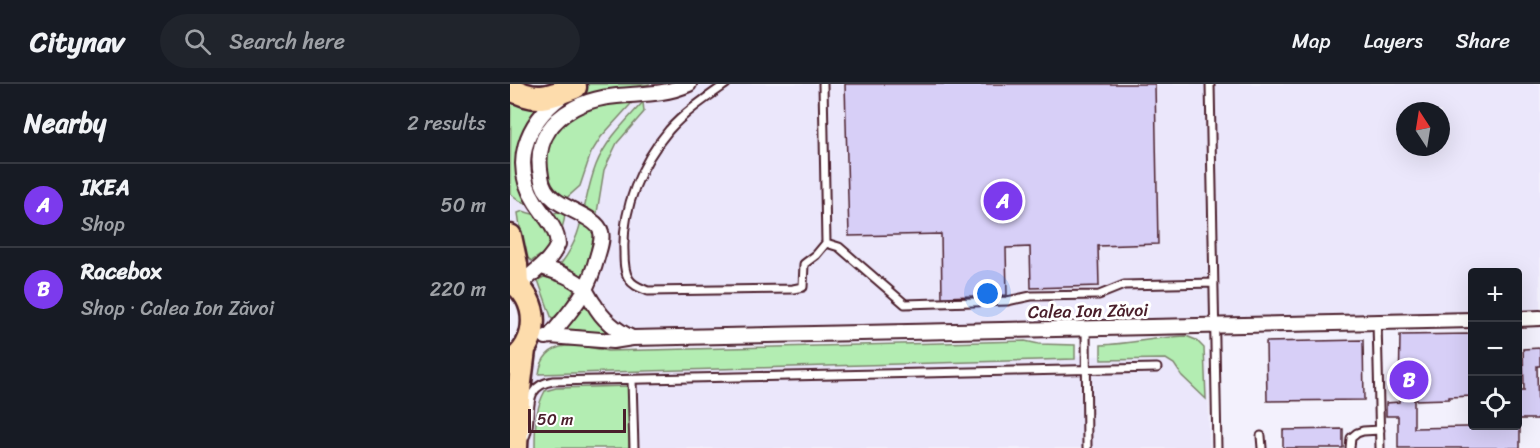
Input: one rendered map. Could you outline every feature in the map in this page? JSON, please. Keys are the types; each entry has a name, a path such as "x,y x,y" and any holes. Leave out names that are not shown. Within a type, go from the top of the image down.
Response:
{"highway":[{"path":"510,88 527,97 544,98 580,86"},
{"path":"510,236 533,314 532,335 521,353 517,448"}],"street":[{"path":"521,353 550,336 586,290 595,268 602,237 597,223 571,210 546,192 539,168 543,137 557,120 588,102 619,95 664,93 689,84"},
{"path":"523,277 555,250 558,242 555,229 530,192 524,172 524,148 532,126 541,114 550,105 580,86"},
{"path":"523,277 568,277 586,290 593,303 614,329 632,338"},
{"path":"1522,319 1540,318"},
{"name":"Calea Ion Zăvoi","path":"550,336 614,341 632,338 1468,320"}],"lane":[{"path":"726,84 705,98 669,130 642,172 632,195 625,227 624,260 630,281 637,287 648,291 799,289 803,287 804,264 826,243 823,84"},
{"path":"1210,84 1217,448"},
{"path":"826,243 839,247 905,304 1007,301 1031,296 1099,295 1124,285 1214,283"},
{"path":"1377,322 1380,448"},
{"path":"1086,329 1087,448"},
{"path":"517,448 528,433 531,396 542,383 1157,368"},
{"path":"632,380 634,448"},
{"path":"1350,448 1349,442 1354,435 1363,431 1380,430"},
{"path":"1261,436 1262,448"}],"shaded area":[{"path":"510,84 1540,84 1540,318 1522,319 1522,268 1468,268 1468,320 550,336 524,350 532,335 510,236"},
{"path":"1208,354 1209,448 528,448 529,365"}],"green space":[{"path":"511,84 649,84 601,137 591,153 580,186 563,201 550,207 536,207 520,201 510,193"},
{"path":"643,102 644,112 617,143 604,170 588,268 583,278 560,265 575,241 600,156 617,131"},
{"path":"523,211 542,215 560,211 565,213 562,228 555,241 532,261 527,258 522,239 518,213"},
{"path":"544,277 567,283 575,289 563,309 552,319 538,280"},
{"path":"583,301 609,331 608,335 578,330 562,332"},
{"path":"1186,336 1196,340 1204,348 1206,399 1182,376 1174,364 1166,359 1101,360 1101,345"},
{"path":"1025,341 1039,344 1075,345 1075,359 539,374 542,362 548,354 556,348 566,346 608,351"},
{"path":"628,386 629,448 535,448 537,412 545,391 556,388"}],"building":[{"path":"845,84 1155,84 1158,244 1098,246 1099,286 1031,288 1030,247 1006,248 1007,295 942,297 941,234 849,236"},
{"path":"1468,334 1468,396 1414,400 1414,428 1468,427 1468,430 1520,430 1520,448 1398,448 1398,416 1386,416 1386,403 1399,402 1400,335"},
{"path":"1363,340 1364,400 1267,401 1266,342"},
{"path":"1540,348 1540,366 1537,366 1538,419 1522,419 1523,349"},
{"path":"1343,429 1343,448 1283,448 1283,430"}],"place":[{"name":"IKEA","path":"1003,201"},
{"name":"Racebox","path":"1409,380"}]}
